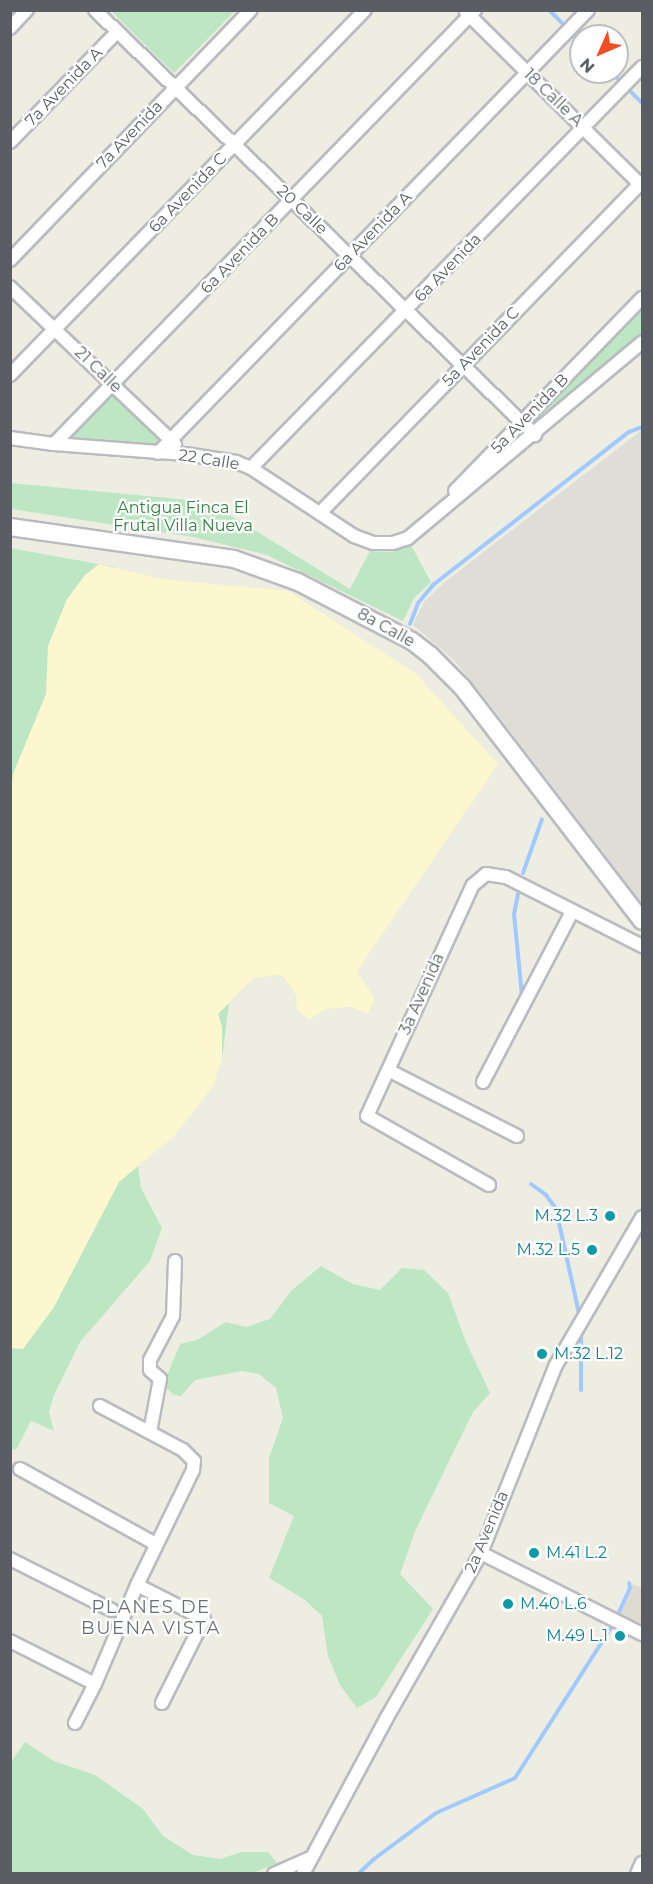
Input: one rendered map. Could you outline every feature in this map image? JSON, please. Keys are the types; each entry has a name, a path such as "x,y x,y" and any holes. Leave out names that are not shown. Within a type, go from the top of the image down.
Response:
{"main road":[{"name":"8a Calle","path":"10,527 187,551 245,562 298,582 412,641 430,655 462,687 642,921"}],"street":[{"path":"10,28 27,10"},
{"name":"20 Calle","path":"95,10 535,435"},
{"name":"7a Avenida","path":"10,260 251,10"},
{"name":"6a Avenida C","path":"10,375 365,10"},
{"name":"6a Avenida A","path":"158,453 588,10"},
{"name":"18 Calle A","path":"470,12 527,72 642,184"},
{"name":"6a Avenida B","path":"54,444 470,12"},
{"name":"7a Avenida A","path":"10,142 117,32"},
{"name":"6a Avenida","path":"252,468 642,67"},
{"name":"5a Avenida C","path":"320,513 642,184"},
{"name":"21 Calle","path":"10,287 185,454"},
{"name":"5a Avenida B","path":"417,530 642,298"},
{"path":"417,530 535,435 642,342"},
{"name":"22 Calle","path":"10,438 224,459 252,468 354,536 373,543 400,542 417,530"},
{"name":"3a Avenida","path":"489,1185 367,1116 467,896 482,876 490,873 506,877 572,912"},
{"path":"483,1082 572,912 642,946"},
{"path":"388,1070 517,1136"},
{"name":"2a Avenida","path":"303,1874 386,1719 481,1553 537,1406 579,1323 642,1217"},
{"path":"150,1432 160,1378 150,1370 150,1360 173,1316 172,1276 175,1261"},
{"path":"75,1723 96,1684 156,1544 191,1477 194,1461 183,1450 100,1406"},
{"path":"20,1469 156,1544"},
{"path":"481,1553 642,1634"},
{"path":"10,1559 112,1610"},
{"path":"137,1585 204,1619 162,1703"},
{"path":"10,1641 96,1684"},
{"path":"274,1874 310,1858"},
{"path":"637,1874 642,1863"}],"shaded area":[{"path":"642,430 642,903 481,693 452,658 413,625 424,602 445,582"},
{"path":"633,1584 642,1588 642,1626 620,1614"}],"green space":[{"path":"111,11 235,11 174,73"},
{"path":"642,298 642,342 535,435 522,422"},
{"path":"113,385 171,440 158,453 54,444"},
{"name":"Antigua Finca El Frutal Villa Nueva","path":"11,483 189,500 227,513 350,589 370,551 392,552 411,545 431,582 414,598 403,621 267,555 193,537 11,509"},
{"path":"10,548 115,567 113,662 375,999 368,1014 350,1007 327,1009 309,1020 297,1011 295,994 282,975 254,978 229,1003 222,1059 214,1085 167,1141 138,1166 141,1188 162,1228 150,1261 80,1342 54,1395 49,1412 54,1431 31,1421 16,1450 10,1448"},
{"path":"321,1266 353,1284 380,1290 402,1268 424,1270 448,1293 466,1342 490,1393 473,1412 416,1529 400,1574 433,1609 376,1697 357,1708 340,1685 328,1656 322,1616 305,1600 269,1578 294,1516 269,1503 269,1458 283,1418 276,1388 259,1374 242,1371 195,1380 181,1396 174,1395 163,1385 180,1344 197,1340 226,1322 246,1327 270,1319 292,1290"},
{"path":"25,1742 54,1761 95,1775 143,1809 163,1836 193,1855 220,1859 241,1852 268,1852 277,1863 251,1874 11,1873 11,1762"}],"sand":[{"path":"99,564 161,579 288,591 416,674 498,764 357,971 375,999 368,1014 350,1007 327,1009 309,1020 297,1011 295,994 282,975 254,978 218,1014 222,1027 222,1059 214,1085 173,1137 119,1182 54,1307 23,1349 10,1348 11,793 13,774 46,694 48,646 67,599 85,575"}],"waterway":[{"path":"549,10 569,30"},
{"path":"623,84 642,103"},
{"path":"410,624 418,603 433,585 629,432 642,427"},
{"path":"523,873 542,819"},
{"path":"518,894 514,914 522,996"},
{"path":"531,1184 546,1195 556,1209 580,1318"},
{"path":"581,1328 581,1390"},
{"path":"358,1874 374,1859 436,1813 515,1778 613,1625 630,1588 629,1583"}],"place":[{"name":"M.32 L.3","path":"610,1216"},
{"name":"M.32 L.5","path":"592,1250"},
{"name":"M.32 L.12","path":"542,1354"},
{"name":"M.41 L.2","path":"534,1553"},
{"name":"M.40 L.6","path":"508,1604"},
{"name":"M.49 L.1","path":"620,1636"}],"district":[{"name":"PLANES DE BUENA VISTA","path":"151,1618"}]}
